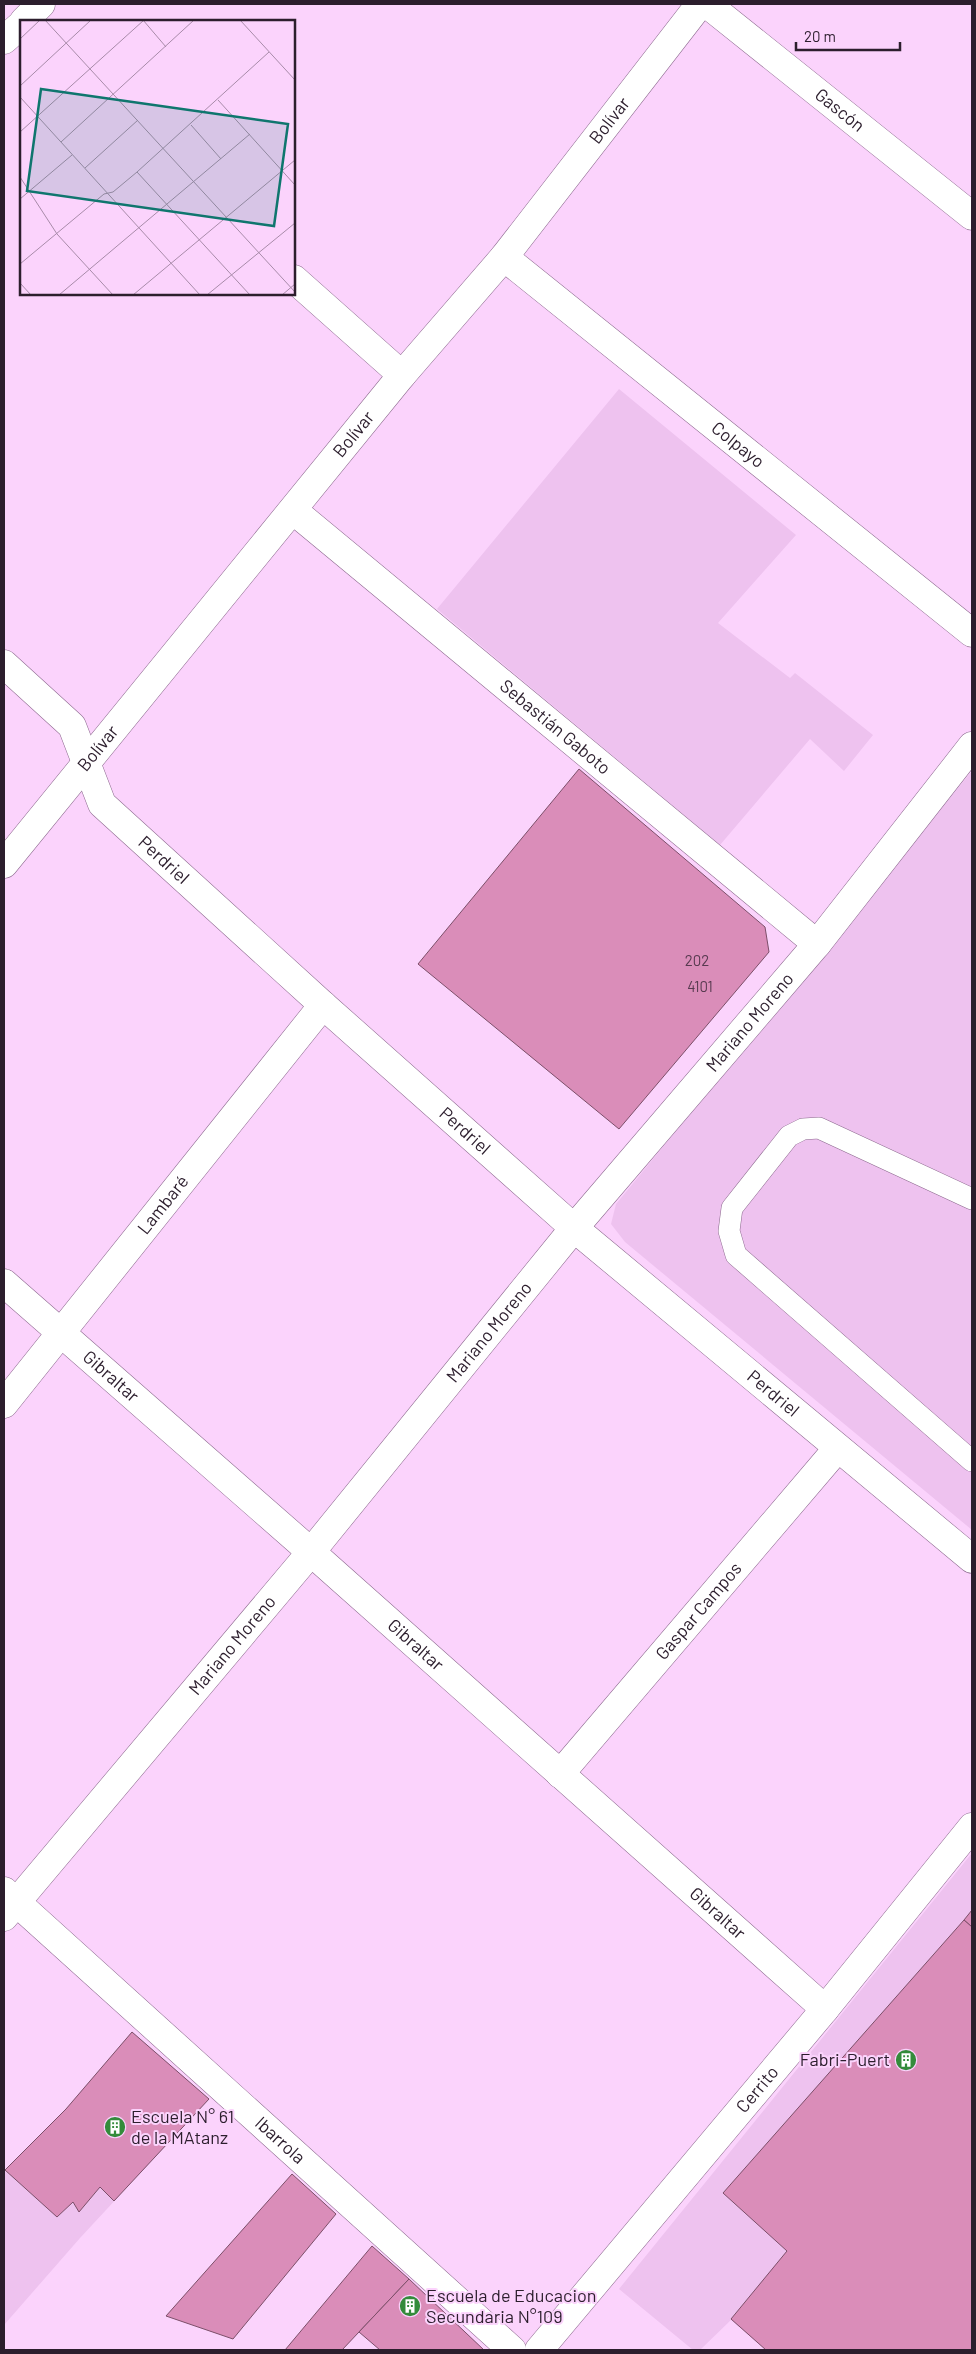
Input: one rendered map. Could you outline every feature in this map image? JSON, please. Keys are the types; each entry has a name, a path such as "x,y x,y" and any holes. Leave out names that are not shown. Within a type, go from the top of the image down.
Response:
{"street":[{"path":"24,20 41,4"},
{"name":"Bolívar","path":"4,864 402,375 504,257 700,4"},
{"name":"Gascón","path":"706,4 972,216"},
{"name":"Colpayo","path":"504,257 972,633"},
{"path":"295,280 402,375"},
{"name":"Sebastián Gaboto","path":"294,510 817,944"},
{"name":"Perdriel","path":"4,664 72,726 102,804 323,1005 574,1228 837,1449 972,1559"},
{"name":"Mariano Moreno","path":"8,1904 311,1552 574,1228 817,944 972,746"},
{"name":"Lambaré","path":"4,1404 323,1005"},
{"name":"Gibraltar","path":"4,1283 59,1334 311,1552 825,2009"},
{"name":"Gaspar Campos","path":"560,1774 837,1449"},
{"name":"Cerrito","path":"539,2350 825,2009 972,1827"},
{"name":"Ibarrola","path":"8,1904 512,2350"}],"lane":[{"path":"972,1199 819,1128 803,1129 789,1136 732,1208 729,1230 736,1255 972,1461"}],"shaded area":[{"path":"619,389 796,535 718,623 790,678 795,673 873,735 844,771 810,739 720,845 437,609"},
{"path":"972,771 972,1530 625,1242 611,1224 616,1204"},
{"name":"Fabri-Puert","path":"972,1853 972,2350 766,2350 731,2320 700,2350 693,2350 619,2289"},
{"name":"Escuela N° 61 de la MAtanz","path":"132,2032 209,2099 80,2238 4,2325 4,2171 66,2109"}],"building":[{"path":"579,769 765,927 769,952 619,1129 418,964"},
{"path":"972,1910 972,1927 964,1920"},
{"name":"Fabri-Puert","path":"964,1920 972,1927 972,2350 766,2350 731,2319 787,2251 723,2193"},
{"name":"Escuela N° 61 de la MAtanz","path":"132,2032 209,2099 114,2201 100,2187 79,2212 73,2202 57,2217 5,2170 66,2109"},
{"path":"292,2174 336,2214 233,2339 166,2316"},
{"path":"372,2246 409,2279 342,2350 285,2350"},
{"name":"Escuela de Educacion Secundaria N°109","path":"409,2279 484,2350 380,2350 359,2332"}],"place":[{"name":"Fabri-Puert","path":"906,2060"},
{"name":"Escuela N° 61 de la MAtanz","path":"115,2127"},
{"name":"Escuela de Educacion Secundaria N°109","path":"410,2306"}]}
